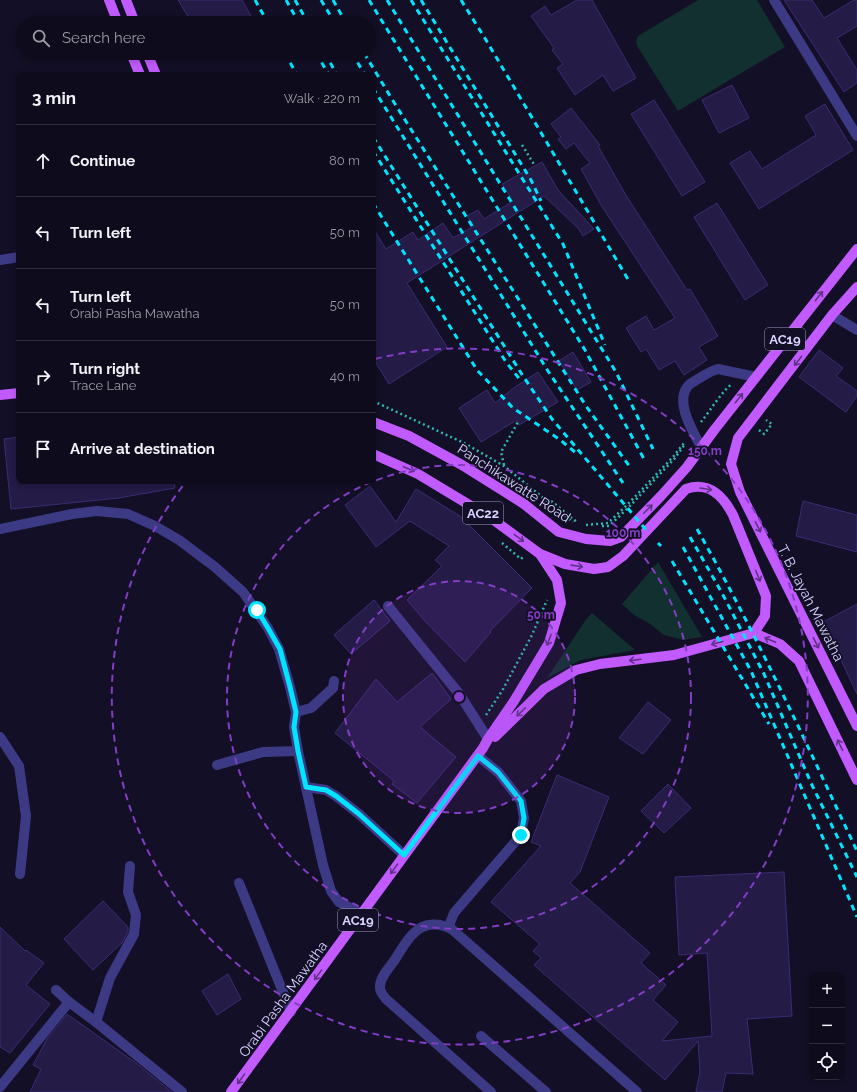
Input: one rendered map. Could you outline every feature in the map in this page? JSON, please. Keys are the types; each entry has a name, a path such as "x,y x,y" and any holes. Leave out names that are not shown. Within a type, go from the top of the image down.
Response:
{"main road":[{"path":"109,0 115,16"},
{"path":"126,0 132,16"},
{"path":"134,60 139,72"},
{"path":"150,60 155,72"},
{"name":"AC19","path":"621,536 661,496 687,467 701,447 857,249"},
{"name":"AC19","path":"832,315 857,286"},
{"name":"T. B. Jayah Mawatha","path":"832,315 738,438 731,464 740,492 857,726"},
{"path":"0,395 16,393"},
{"name":"Panchikawatte Road","path":"376,423 409,436 462,464 524,504 560,532 586,539 610,541 621,536"},
{"name":"AC22","path":"376,455 425,478 491,518 540,554 565,564 594,569 608,568 623,556 686,489 691,487 710,488 726,502"},
{"path":"740,492 726,502 766,596 765,616 754,633"},
{"name":"AC22","path":"483,748 514,701 549,642 561,603 557,580 540,554"},
{"path":"483,748 544,689 576,670 600,664 674,655 754,633 780,644 799,661 857,780"},
{"name":"Orabi Pasha Mawatha","path":"231,1092 483,748"}],"street":[{"path":"774,0 857,136"},
{"path":"0,260 16,258"},
{"path":"832,315 857,330"},
{"path":"701,447 692,433 684,410 684,393 688,385 713,370 718,369 756,377"},
{"path":"0,529 43,519 97,512 128,514 155,526 179,540 221,572 243,592 257,610 280,649 296,712 294,727 298,751 331,891 339,902 362,914"},
{"path":"388,606 460,695 480,726 483,748 498,772 521,801 524,818 521,835 454,913 450,923 450,928"},
{"path":"296,712 311,708 333,688 334,680"},
{"path":"0,736 19,766 26,816 20,874"},
{"path":"217,765 263,752 298,751"},
{"path":"306,787 326,790 336,796 359,814 404,855"},
{"path":"96,1022 110,978 134,934 136,915 128,892 130,866"},
{"path":"239,882 290,1012"},
{"path":"491,1092 382,994 380,988 383,977 414,933 423,926 439,925 450,928 638,1092"},
{"path":"56,990 182,1092"},
{"path":"0,1087 69,1002"},
{"path":"481,1036 546,1092"}],"path":[{"path":"522,145 535,166"},
{"path":"544,499 550,500 581,526 608,524 668,462 740,374"},
{"path":"376,402 464,443 504,466 580,528 609,526 628,508 675,458 725,389 732,384"},
{"path":"504,466 502,452 518,422"},
{"path":"764,434 772,424"},
{"path":"544,507 549,501"},
{"path":"498,540 521,559"},
{"path":"509,550 514,544"},
{"path":"518,551 529,560"},
{"path":"480,726 502,691 532,636 547,601 546,595"}],"green space":[{"path":"698,0 757,0 785,47 678,111 637,46 636,41 638,36"},
{"path":"658,562 702,637 683,640 664,635 650,624 634,615 622,604"},
{"path":"592,613 635,650 581,660 547,678 585,621"}],"building":[{"path":"178,0 242,0 251,16 188,16"},
{"path":"577,0 592,0 636,78 613,91 603,75 575,95 557,68 563,64 552,50 554,48 531,16 545,6 551,15"},
{"path":"784,0 812,0 824,18 854,0 857,0 857,26 837,38 857,70 857,83 844,92"},
{"path":"732,85 749,118 719,133 702,100"},
{"path":"654,100 705,182 682,196 631,114"},
{"path":"825,104 853,150 759,209 730,163 750,151 762,169 816,135 805,116"},
{"path":"571,108 600,145 598,146 627,197 687,290 690,289 718,336 699,347 707,360 684,375 675,361 659,370 646,349 641,352 626,328 646,316 654,330 675,318 601,205 581,169 590,163 574,143 566,149 558,139 561,137 551,124"},
{"path":"542,162 558,190 594,229 583,236 578,228 544,196 407,283 447,347 389,384 376,363 376,233 386,249 413,232 418,240 443,223 453,238 474,226 467,216 478,210 484,219 513,201 502,184"},
{"path":"717,203 768,285 745,300 694,217"},
{"path":"819,350 843,368 836,376 857,391 857,396 846,412 799,377"},
{"path":"573,352 591,382 577,390 559,361"},
{"path":"538,372 558,402 519,425 517,420 481,442 459,408 487,390 495,403 515,387"},
{"path":"16,437 16,484 174,484 175,488 119,498 11,509 4,439"},
{"path":"370,486 396,522 416,489 460,516 532,588 490,631 491,632 465,662 424,620 407,600 442,566 435,560 449,546 410,521 376,547 345,505"},
{"path":"803,501 857,515 857,552 796,536"},
{"path":"374,600 390,621 351,654 334,635"},
{"path":"857,604 857,694 823,622"},
{"path":"432,673 451,699 420,727 456,757 417,803 392,784 394,781 335,733 376,679 397,702"},
{"path":"648,702 671,720 643,754 619,738"},
{"path":"557,775 609,797 580,872 570,883 650,953 641,963 666,985 653,1000 678,1022 662,1041 712,1036 707,953 679,955 675,877 784,872 792,1016 747,1019 753,1074 726,1073 722,1092 696,1092 700,1072 698,1041 665,1080 534,965 541,958 533,951 540,944 491,902 541,846 531,842"},
{"path":"668,784 691,808 664,833 641,811"},
{"path":"103,901 128,927 128,932 122,943 93,970 64,939"},
{"path":"0,927 25,951 26,950 44,963 26,985 50,1004 10,1053 0,1047"},
{"path":"228,974 241,999 217,1015 202,991"},
{"path":"67,1014 136,1063 172,1092 30,1092 41,1069 33,1065 47,1039"}],"railway":[{"path":"255,0 264,16"},
{"path":"286,0 295,16"},
{"path":"295,0 304,16"},
{"path":"321,0 331,16"},
{"path":"333,0 342,16"},
{"path":"369,0 585,350 644,459"},
{"path":"387,0 616,372 653,449"},
{"path":"411,0 563,244 605,345"},
{"path":"421,0 531,180 541,201"},
{"path":"461,0 629,281"},
{"path":"289,60 295,72"},
{"path":"320,60 327,72"},
{"path":"329,60 335,72"},
{"path":"356,60 363,72"},
{"path":"368,60 376,72"},
{"path":"376,73 586,406 630,467"},
{"path":"376,93 548,371 623,483"},
{"path":"376,142 523,376 552,419 647,531"},
{"path":"376,156 506,362 521,381"},
{"path":"376,208 477,370 513,408 559,439 576,453"},
{"path":"697,529 760,648 857,851"},
{"path":"690,537 722,593 764,674 811,783 857,877"},
{"path":"658,543 661,546"},
{"path":"683,547 751,671 857,917"},
{"path":"672,561 769,724"}],"route":[{"path":"257,610 280,649 296,712 294,727 306,787 326,790 336,796 359,814 404,855 478,756 498,772 521,801 524,818 521,835"}]}
